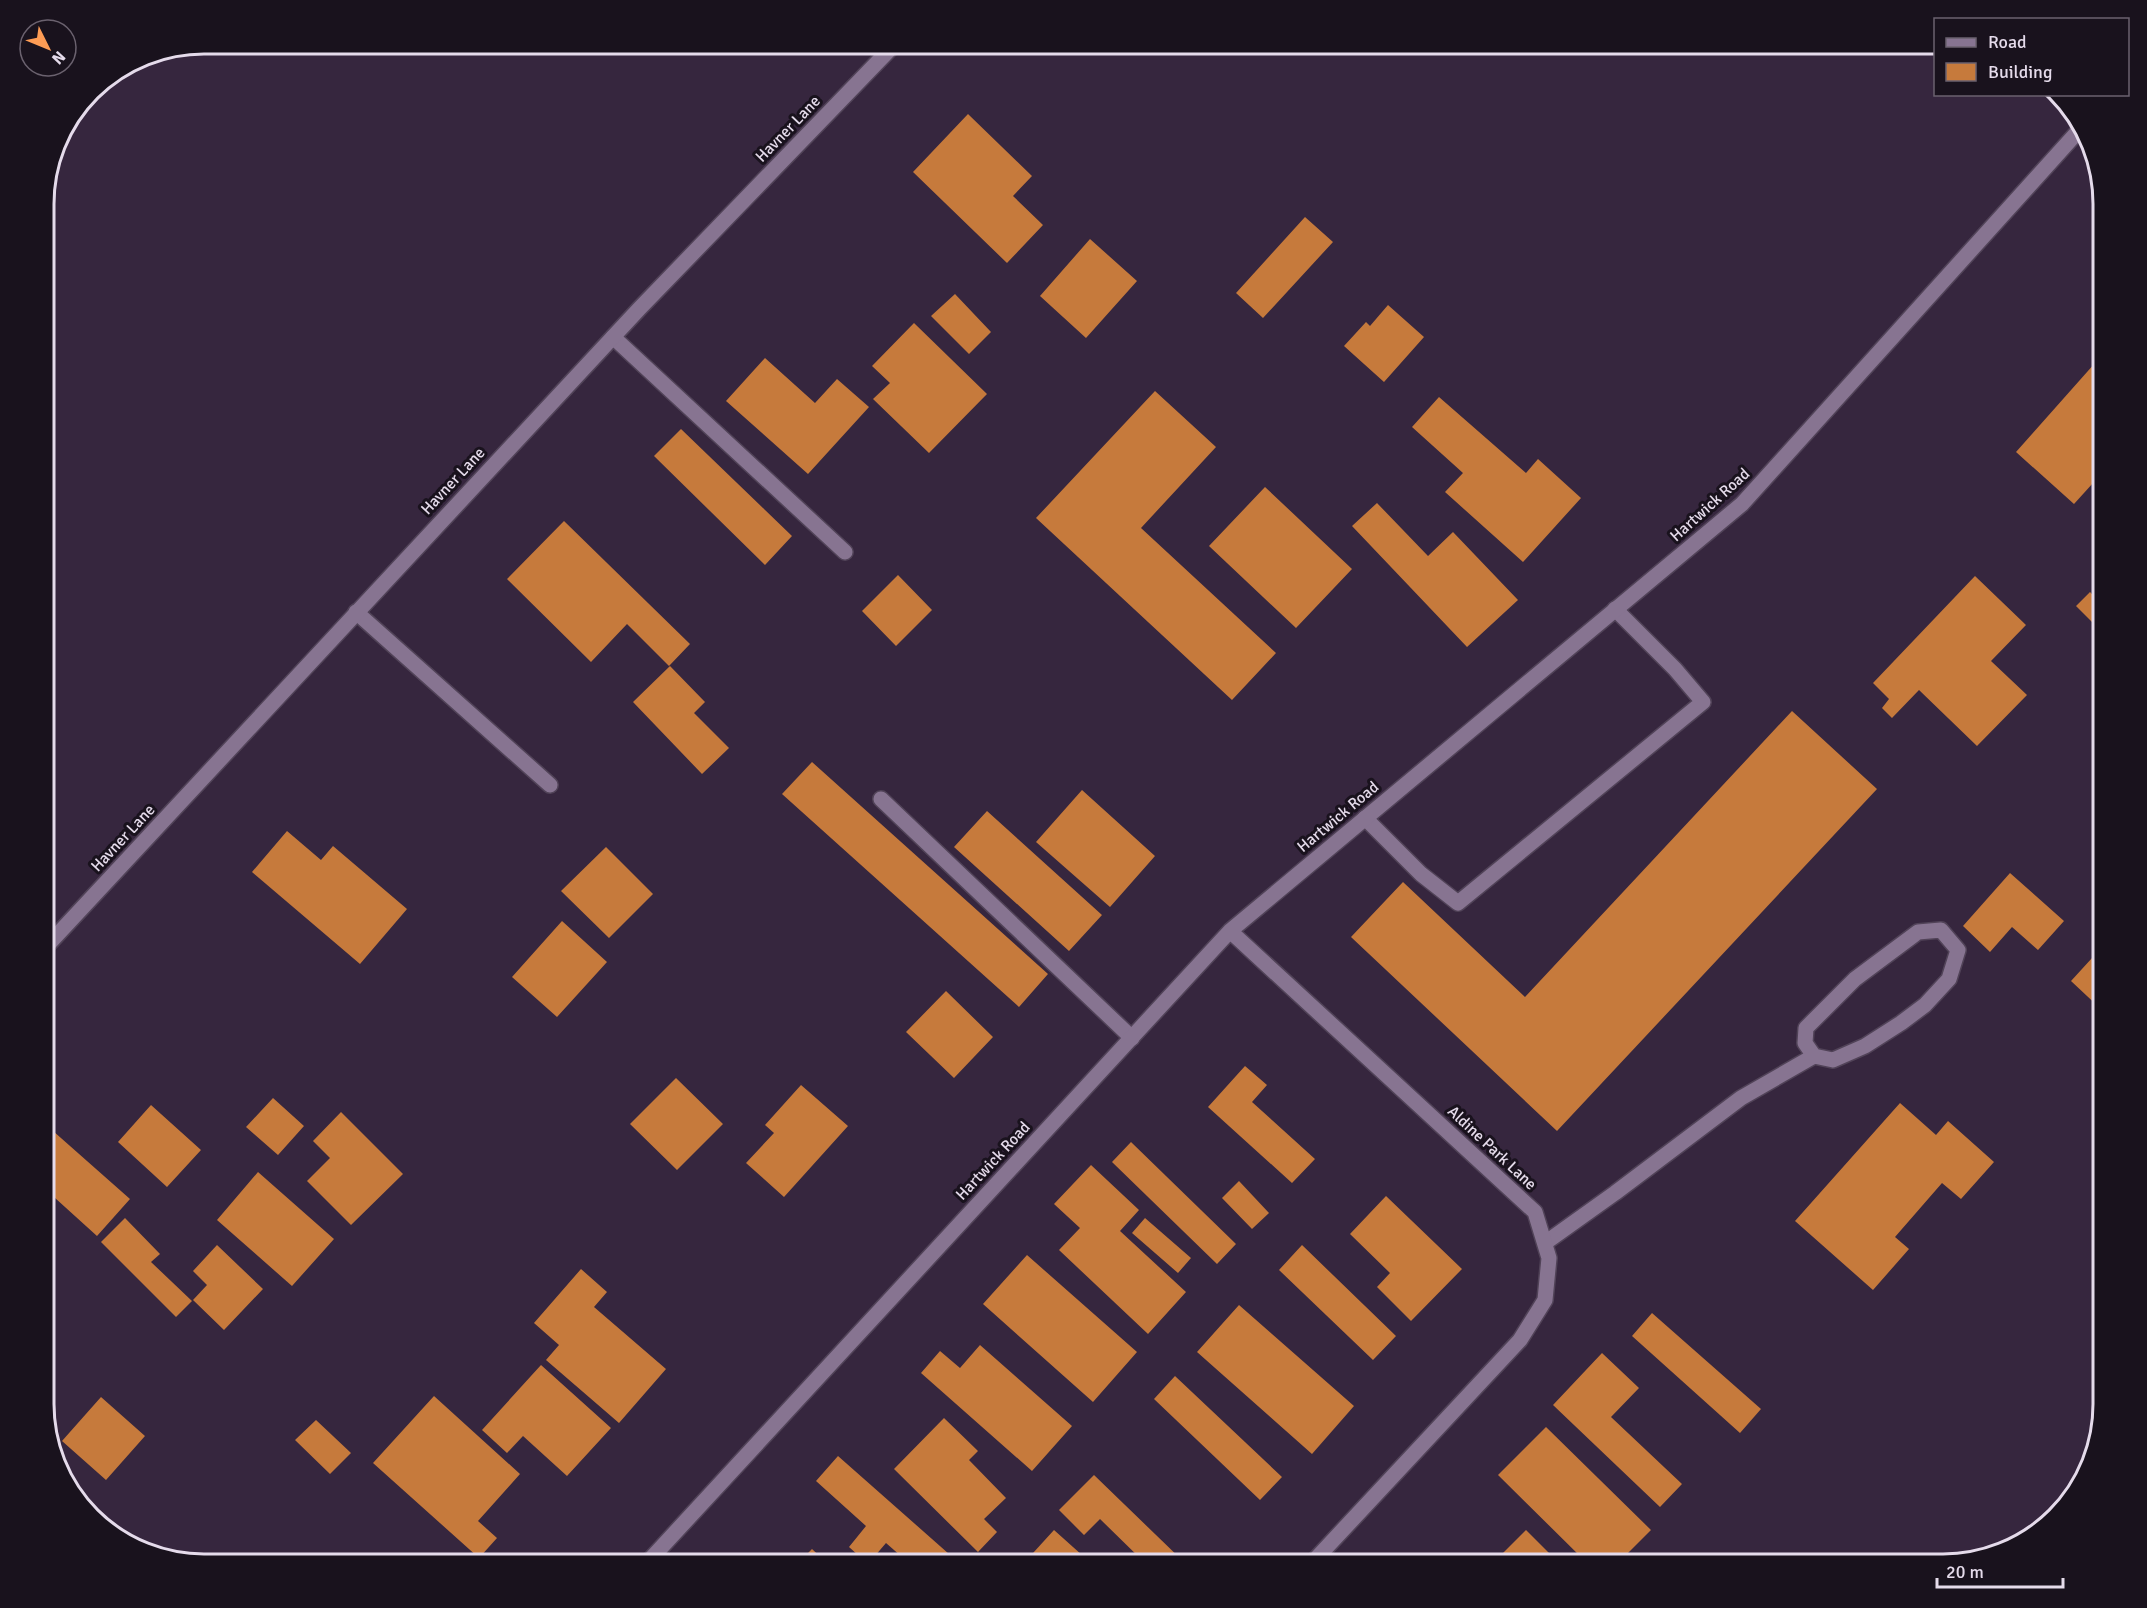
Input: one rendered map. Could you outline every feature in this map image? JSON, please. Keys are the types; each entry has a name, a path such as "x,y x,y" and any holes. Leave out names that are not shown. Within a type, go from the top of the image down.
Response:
{"street":[{"name":"Havner Lane","path":"54,938 613,337 885,54"},
{"name":"Hartwick Road","path":"655,1554 1230,931 1742,504 2076,135"},
{"path":"613,337 845,552"},
{"path":"1365,818 1421,874 1458,903 1703,702 1675,669 1616,609"},
{"path":"356,612 550,785"},
{"path":"881,799 1132,1038"},
{"path":"1545,1243 1616,1193 1741,1098 1814,1056 1833,1060 1865,1046 1925,1005 1949,978 1958,950 1941,930 1918,932 1855,979 1806,1028 1805,1043 1814,1056"},
{"name":"Aldine Park Lane","path":"1230,931 1535,1212 1549,1258 1545,1300 1520,1340 1320,1554"}],"building":[{"path":"968,114 1032,176 1013,196 1043,225 1007,263 913,172"},
{"path":"1305,217 1333,242 1263,318 1236,293"},
{"path":"1090,239 1137,281 1086,338 1040,296"},
{"path":"955,294 991,332 969,354 931,316"},
{"path":"1388,305 1424,337 1384,382 1344,346 1366,322 1370,326"},
{"path":"914,323 987,394 929,453 873,399 890,383 872,366"},
{"path":"765,358 815,403 837,379 869,407 808,474 726,401"},
{"path":"2093,365 2093,483 2074,504 2016,452"},
{"path":"1155,391 1216,447 1141,528 1276,653 1232,700 1036,518"},
{"path":"1439,397 1526,473 1538,459 1581,498 1523,562 1445,492 1463,473 1412,427"},
{"path":"681,429 792,536 765,565 654,456"},
{"path":"1265,487 1352,569 1296,628 1209,546"},
{"path":"1377,503 1428,556 1453,532 1518,600 1467,647 1352,526"},
{"path":"564,521 690,644 669,666 627,624 591,662 507,579"},
{"path":"898,575 932,610 896,646 862,611"},
{"path":"1975,576 2026,625 1991,661 2027,695 1977,746 1919,690 1892,718 1882,708 1889,699 1873,683"},
{"path":"2090,592 2093,595 2093,623 2076,606"},
{"path":"670,666 705,702 694,713 729,748 702,774 633,702"},
{"path":"1792,711 1877,789 1557,1131 1351,937 1403,882 1525,997"},
{"path":"812,762 1048,974 1019,1007 782,794"},
{"path":"1082,790 1155,856 1110,907 1036,842"},
{"path":"987,811 1102,915 1069,951 954,847"},
{"path":"287,831 321,860 333,846 407,909 360,964 252,872"},
{"path":"606,847 653,894 609,938 561,891"},
{"path":"2010,873 2064,921 2038,950 2012,927 1990,952 1963,926"},
{"path":"562,921 607,962 557,1017 512,977"},
{"path":"2093,957 2093,1002 2071,981"},
{"path":"946,991 993,1037 954,1078 906,1032"},
{"path":"1245,1066 1267,1085 1252,1102 1315,1159 1292,1183 1208,1107"},
{"path":"676,1078 723,1124 677,1170 630,1124"},
{"path":"801,1085 848,1126 784,1197 746,1163 774,1133 765,1125"},
{"path":"273,1098 304,1126 278,1155 246,1127"},
{"path":"1900,1103 1936,1135 1948,1121 1994,1162 1961,1199 1942,1183 1895,1237 1909,1249 1873,1290 1795,1221"},
{"path":"151,1105 201,1150 167,1187 118,1142"},
{"path":"341,1112 403,1174 351,1225 307,1181 330,1158 313,1141"},
{"path":"54,1132 130,1199 97,1236 54,1197"},
{"path":"1131,1142 1236,1244 1217,1264 1112,1162"},
{"path":"1091,1165 1139,1210 1120,1231 1186,1292 1148,1334 1059,1250 1080,1228 1054,1204"},
{"path":"258,1172 334,1239 292,1286 217,1220"},
{"path":"1239,1181 1269,1213 1252,1229 1222,1198"},
{"path":"1386,1196 1462,1269 1411,1321 1377,1287 1390,1273 1350,1234"},
{"path":"125,1218 160,1254 151,1262 192,1301 176,1317 101,1242"},
{"path":"1145,1218 1191,1258 1178,1273 1132,1233"},
{"path":"217,1245 263,1289 224,1330 193,1300 207,1285 193,1271"},
{"path":"1302,1245 1396,1336 1373,1360 1279,1270"},
{"path":"1027,1255 1137,1352 1093,1402 983,1304"},
{"path":"581,1269 607,1292 594,1307 666,1369 619,1423 546,1360 559,1345 534,1323"},
{"path":"1239,1305 1354,1406 1312,1454 1197,1352"},
{"path":"1652,1313 1761,1409 1740,1433 1632,1336"},
{"path":"980,1345 1072,1426 1032,1471 921,1373 940,1351 960,1368"},
{"path":"1602,1353 1639,1388 1611,1417 1682,1484 1660,1507 1553,1405"},
{"path":"541,1365 611,1428 567,1476 523,1436 507,1453 482,1430"},
{"path":"1175,1376 1282,1477 1260,1500 1154,1399"},
{"path":"434,1396 520,1474 478,1521 497,1538 483,1554 475,1554 373,1463"},
{"path":"101,1397 145,1436 106,1480 62,1441"},
{"path":"944,1418 978,1451 969,1460 1006,1498 984,1519 997,1532 978,1552 894,1469"},
{"path":"316,1420 351,1453 330,1474 295,1440"},
{"path":"1546,1427 1651,1530 1627,1554 1578,1554 1498,1475"},
{"path":"838,1456 949,1554 899,1554 886,1543 877,1554 857,1554 849,1547 866,1526 816,1481"},
{"path":"1094,1475 1176,1554 1136,1554 1100,1519 1084,1535 1059,1510"},
{"path":"1054,1530 1081,1554 1032,1554"},
{"path":"1526,1530 1550,1554 1502,1554"},
{"path":"812,1549 817,1554 807,1554"}]}
